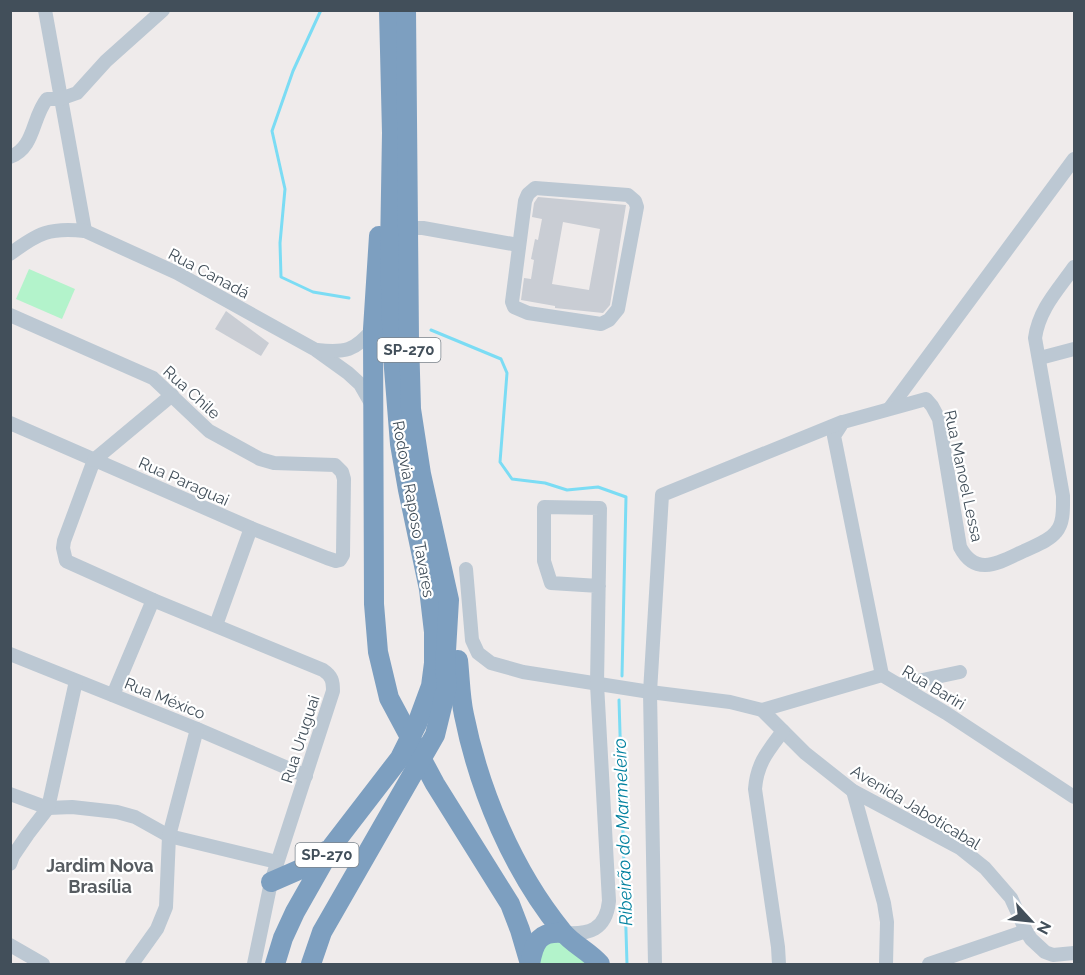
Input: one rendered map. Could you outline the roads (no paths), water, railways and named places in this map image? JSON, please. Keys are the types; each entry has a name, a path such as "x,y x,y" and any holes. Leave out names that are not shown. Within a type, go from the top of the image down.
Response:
{"highway":[{"name":"Rodovia Raposo Tavares","path":"311,964 327,922 435,735 439,686 434,663 434,632 429,589 400,444 393,356 389,10"},
{"name":"Rodovia Raposo Tavares","path":"275,964 283,938 333,845 400,758 439,686 445,668 449,600 421,474 411,409 406,10"},
{"path":"392,133 378,241 372,329 374,604 378,652 389,698 419,756 510,904 530,964"},
{"path":"449,600 463,712 472,749 512,853 532,891 563,933 600,964"},
{"path":"271,882 310,865 333,845"},
{"path":"530,964 534,945 540,939 547,933 563,933"}],"street":[{"path":"10,254 42,233 70,229 85,231 45,10"},
{"path":"10,157 16,155 27,144 42,105 47,99 60,99 77,93 106,62 163,10"},
{"path":"890,408 1074,159"},
{"path":"535,188 628,195 635,201 637,207 618,309 609,320 601,324 528,314 514,307 512,302 518,245 525,201 528,194 535,188"},
{"path":"408,228 423,228 518,245"},
{"name":"Rua Canadá","path":"85,231 177,273 316,350 360,384 373,406"},
{"path":"1074,267 1043,310 1037,324 1035,338 1040,358 1074,349"},
{"name":"Rua Chile","path":"10,315 131,366 153,378 209,430 260,459 273,463 328,463 339,468 344,479 343,555"},
{"path":"316,350 338,352 346,350 362,342 372,329"},
{"name":"Rua Manoel Lessa","path":"650,692 662,495 843,422 926,399 939,420 960,547 966,558 972,562 994,565 1057,532 1064,514 1063,496 1040,358"},
{"path":"94,460 172,395"},
{"path":"843,422 834,436 882,675"},
{"name":"Rua Paraguai","path":"10,423 251,528 336,561 340,560 343,555"},
{"name":"Rua Uruguai","path":"94,460 64,541 66,561 153,600 323,670 331,677 333,691 271,882 254,964"},
{"path":"563,933 578,934 594,930 603,923 609,901 597,684 599,586 600,508 544,507 544,561 551,583 599,586"},
{"path":"216,625 251,528"},
{"path":"466,569 472,640 478,653 491,663 524,672 730,702 762,710"},
{"path":"113,695 153,600"},
{"name":"Rua México","path":"10,654 197,729 306,776"},
{"path":"899,685 960,672"},
{"name":"Rua Bariri","path":"762,710 882,675 946,713 1074,797"},
{"path":"10,864 18,849 48,808 76,681"},
{"path":"650,692 655,964"},
{"name":"Avenida Jaboticabal","path":"762,710 805,753 852,791 960,848 985,868 1011,898 1026,931 1044,952 1053,955 1074,952"},
{"path":"132,964 157,929 166,907 169,836 197,729"},
{"path":"779,964 755,789 756,772 783,731"},
{"path":"852,791 884,903 887,922 886,964"},
{"path":"10,794 48,808 72,807 117,812 135,817 169,836 277,862"},
{"path":"929,964 1026,931"},
{"path":"10,945 43,964"}],"waterway":[{"name":"Ribeirão do Marmeleiro","path":"321,10 293,71 272,131 285,189 280,243 281,277 313,292 349,298"},
{"name":"Ribeirão do Marmeleiro","path":"431,330 501,359 507,373 500,462 512,479 545,483 567,490 598,487 626,497 622,676"},
{"name":"Ribeirão do Marmeleiro","path":"619,700 627,964"}],"district":[{"name":"Jardim Nova Brasília","path":"100,876"}]}
